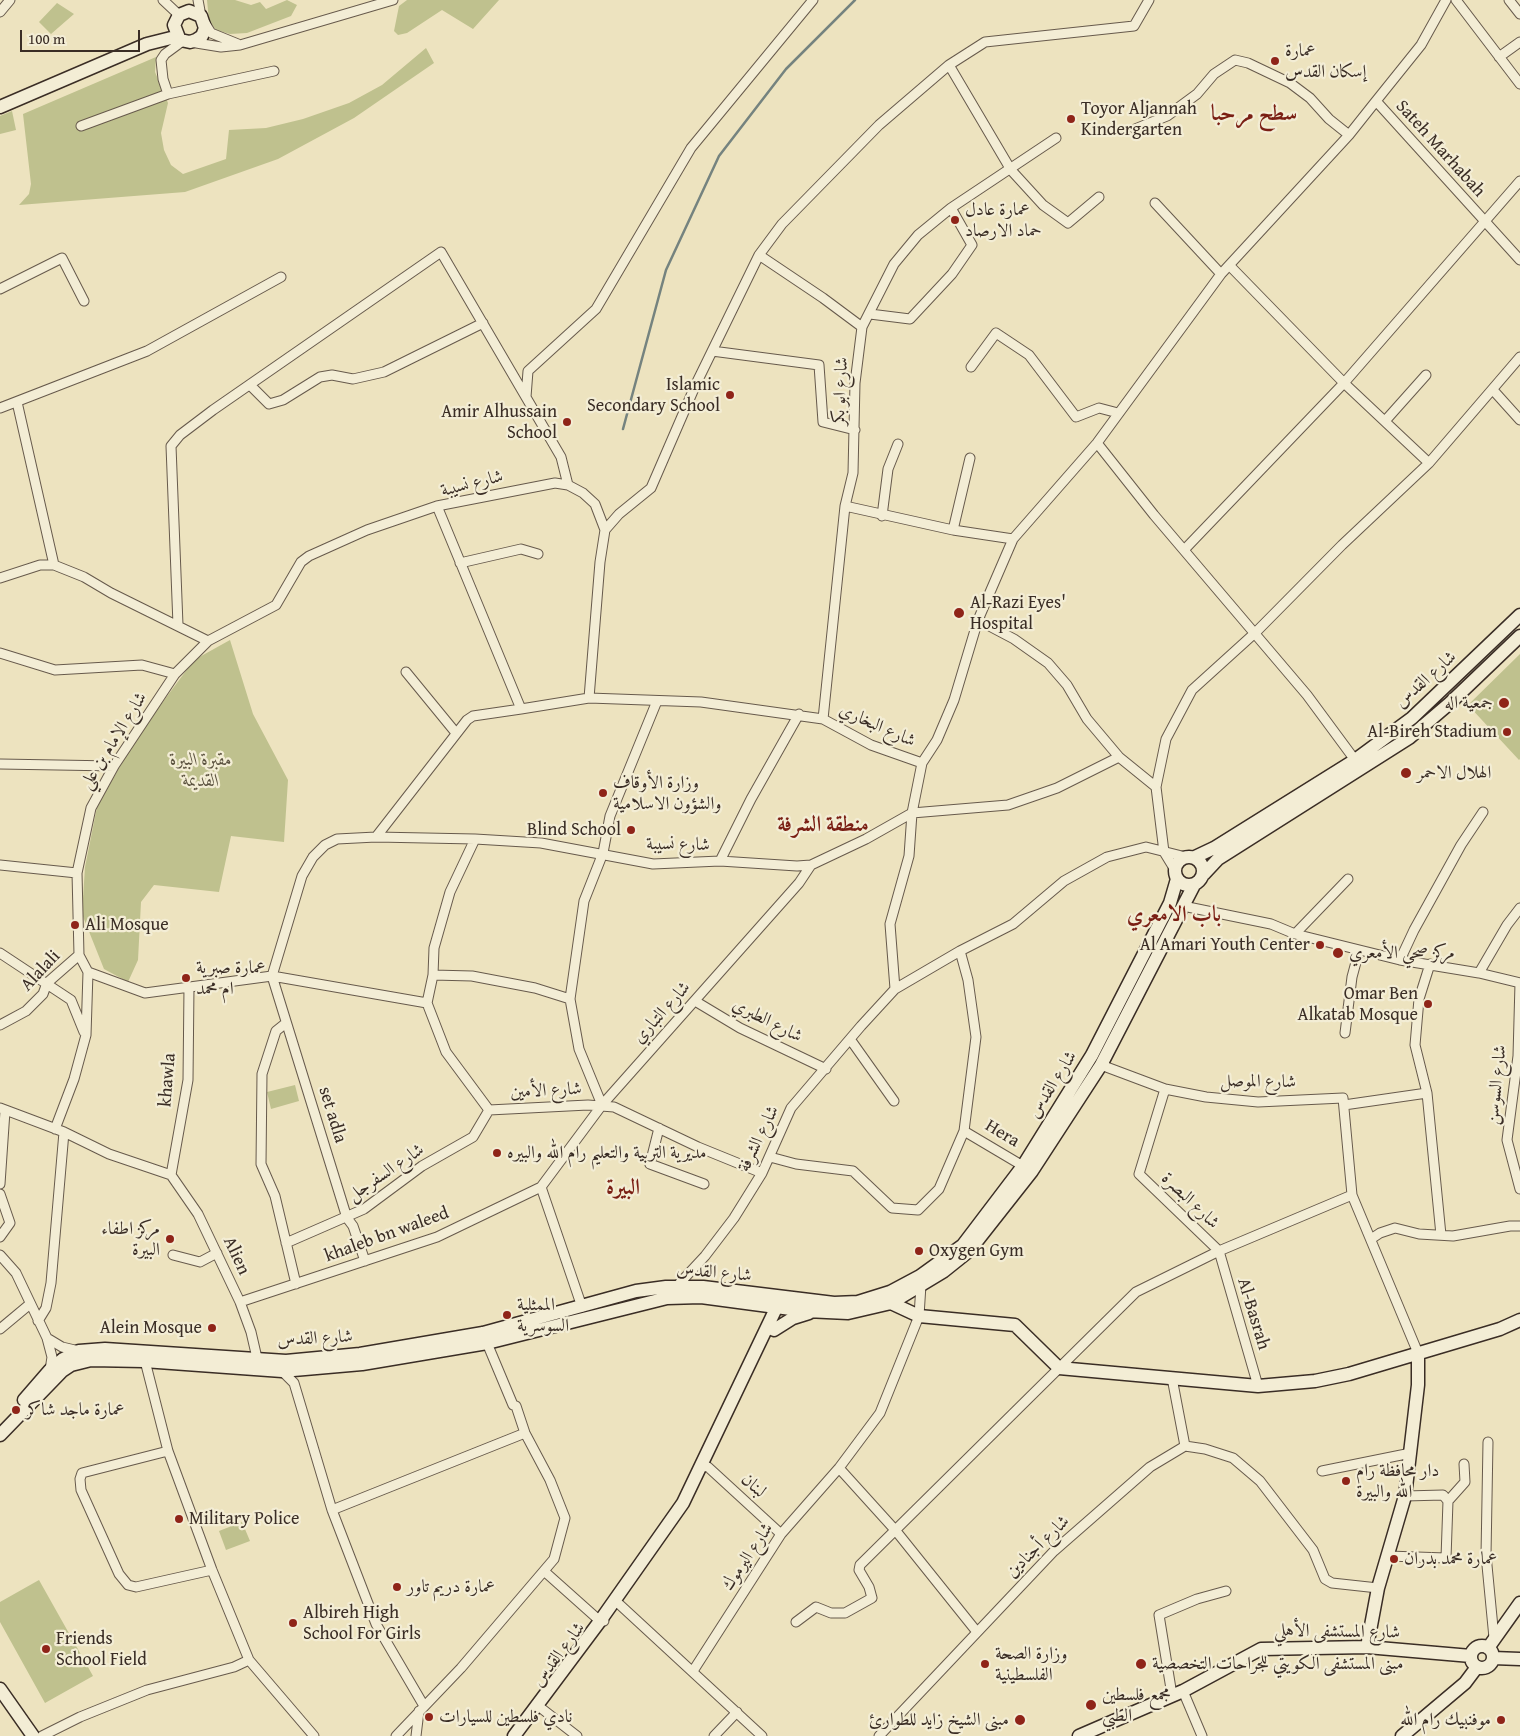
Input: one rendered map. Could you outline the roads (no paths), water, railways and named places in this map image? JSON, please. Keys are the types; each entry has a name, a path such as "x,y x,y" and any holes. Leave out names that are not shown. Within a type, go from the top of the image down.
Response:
{"main road":[{"path":"0,107 147,44 162,39 184,40 202,36 203,19 194,12 179,17 147,44"},
{"path":"179,17 184,40"},
{"name":"شارع القدس","path":"1190,857 1214,848 1355,760 1412,718 1520,616"},
{"name":"شارع القدس","path":"1204,874 1218,859 1340,784 1409,738 1450,703 1520,636"},
{"path":"1190,857 1202,864 1204,874 1194,885 1184,885 1176,875 1178,862 1190,857"},
{"name":"شارع القدس","path":"258,1363 282,1371 362,1364 667,1298 701,1297 756,1303 780,1301 834,1303 858,1302 890,1292 920,1276 963,1245 1028,1169 1092,1055 1170,903 1176,875"},
{"name":"شارع القدس","path":"0,1426 50,1370 62,1359 79,1351 105,1349 144,1356 258,1363 360,1354 485,1338 636,1291 678,1286 701,1287 780,1301 817,1311 848,1313 891,1303 944,1271 969,1251 1101,1065 1194,885"},
{"path":"514,1736 539,1707 603,1621 683,1503 704,1466 771,1329 780,1301"},
{"path":"756,1303 771,1329"},
{"path":"891,1303 919,1316 1015,1324 1060,1368 1258,1386 1315,1382 1349,1374 1500,1329 1520,1320"},
{"path":"771,1329 793,1318 817,1311"},
{"path":"1367,1647 1378,1588 1405,1496 1418,1385 1418,1353"},
{"name":"شارع القدس","path":"0,1435 62,1371 71,1365 91,1360 144,1356"},
{"path":"1474,1661 1485,1668 1492,1662 1491,1648 1520,1603"},
{"name":"شارع المستشفى الأهلي","path":"1079,1736 1178,1693 1262,1649 1367,1647 1474,1661"},
{"path":"1402,1736 1466,1683 1479,1647 1491,1648 1520,1659"},
{"path":"0,1689 32,1736"},
{"name":"شارع القدس","path":"522,1736 539,1707"}],"street":[{"path":"0,12 10,0"},
{"path":"163,0 179,17 192,0"},
{"path":"198,0 203,19 211,33 240,45"},
{"path":"168,94 163,80 161,60 165,54 184,40 221,47 240,45 393,0"},
{"path":"526,397 528,371 596,309 691,148 813,0"},
{"path":"605,530 619,514 651,488 712,351 760,255 782,224 822,181 898,106 949,64 985,42 1134,26 1149,0"},
{"name":"Sateh Marhabah","path":"1446,0 1421,45 1376,101 1520,260"},
{"path":"1456,0 1520,84"},
{"path":"1509,0 1520,14"},
{"path":"1499,56 1520,42"},
{"path":"1135,129 1167,116 1197,94 1214,74 1235,60 1248,63 1290,84 1310,98 1329,119 1349,135"},
{"path":"949,64 1011,170 1043,205 1068,223 1099,197"},
{"path":"81,126 168,94 274,71"},
{"path":"922,763 937,740 954,700 978,620 1013,539 1098,443 1221,274 1349,135 1376,101"},
{"name":"شارع ابو بكر","path":"845,506 853,473 855,383 862,327 894,264 918,235 951,208 1011,170 1056,138"},
{"path":"1184,550 1344,383 1483,221 1520,181"},
{"path":"1155,203 1221,274"},
{"path":"870,314 910,319 952,274 972,244 951,208"},
{"path":"178,625 171,446 180,435 250,384 441,252 561,457 568,485 583,493 594,504 605,530 600,562 588,698"},
{"path":"760,255 824,298 862,327"},
{"path":"0,289 62,258 84,301"},
{"path":"1230,266 1344,383 1429,463"},
{"path":"0,408 148,351 281,277"},
{"path":"250,384 269,404 282,400 320,377 332,375 352,379 384,372 483,324"},
{"path":"971,367 996,333 1029,355 1076,417 1099,408 1118,413"},
{"path":"712,351 819,365 823,422 855,430"},
{"path":"1176,875 1164,852 1156,787 1166,739 1192,690 1256,632 1342,545 1429,463 1520,357"},
{"path":"1385,421 1426,375"},
{"path":"1493,390 1520,420"},
{"path":"17,402 54,565"},
{"path":"1098,443 1184,550 1256,632 1307,695 1355,760"},
{"path":"882,516 888,469 898,444"},
{"path":"952,530 970,458"},
{"name":"شارع نسيبة","path":"521,709 437,506 554,483 568,485"},
{"name":"شارع الإمام بن علي","path":"80,955 77,873 91,808 114,766 175,674 208,641 276,605 301,562 309,556 367,530 437,506"},
{"path":"845,506 882,516 952,530 1013,539"},
{"name":"شارع البخاري","path":"845,506 823,719 871,745 922,763 912,813 909,856 890,924 895,990"},
{"path":"460,563 521,549 538,554"},
{"path":"0,578 40,565 54,565 84,577 111,594 208,641"},
{"path":"978,620 1014,639 1048,663 1067,685 1086,719 1119,757 1156,787"},
{"path":"0,653 55,670 142,664 175,674"},
{"path":"406,672 456,733"},
{"path":"376,837 462,724 473,716 588,698 701,702 799,714 823,719"},
{"path":"272,976 302,876 313,857 325,845 337,839 376,837 475,839 541,843 603,853 610,816 657,701"},
{"path":"720,861 751,799 799,714"},
{"path":"912,813 1008,805 1057,788 1119,757"},
{"path":"0,764 114,766"},
{"path":"1400,960 1434,892 1461,845 1483,812"},
{"name":"شارع نسيبة","path":"603,853 653,864 720,861 797,866 811,865 866,839 912,813"},
{"path":"88,972 145,992 272,976 427,1004 433,975 434,948 450,892 475,839"},
{"path":"895,990 960,951 1013,924 1064,881 1107,857 1146,847 1190,857"},
{"name":"شارع الأمين","path":"427,1004 446,1052 489,1110 602,1105 579,1049 570,999 584,901 603,853"},
{"path":"0,865 77,873"},
{"name":"شارع التباري","path":"541,1187 602,1105 799,883 811,865"},
{"path":"1296,934 1348,879"},
{"path":"1182,906 1271,924 1296,934 1359,951 1520,982"},
{"path":"1479,973 1507,925 1520,908"},
{"path":"770,1157 796,1164 854,1171 892,1208 918,1210 939,1189 964,1130 976,1038 968,980 960,951"},
{"path":"1345,1033 1352,977 1359,951"},
{"path":"0,953 71,1000 86,1035"},
{"path":"38,1321 46,1308 50,1283 59,1130 86,1035 88,972 80,955"},
{"name":"Alalali","path":"0,1025 26,1011 43,994 46,983 80,955"},
{"path":"1430,964 1419,999 1415,1045 1427,1093 1441,1235"},
{"path":"433,975 472,976 535,988 570,999"},
{"name":"set adla","path":"272,976 347,1218 353,1226 365,1261"},
{"name":"شارع السوسن","path":"1520,982 1518,1056 1507,1140 1520,1188"},
{"name":"khawla","path":"172,1175 188,1080 189,987"},
{"name":"شارع الشرفة","path":"678,1286 726,1230 762,1173 791,1108 895,990"},
{"name":"شارع الطبري","path":"695,1000 740,1028 826,1069"},
{"path":"286,1023 276,1031 262,1074 261,1164 275,1196 296,1284"},
{"path":"850,1039 894,1101"},
{"path":"1101,1065 1165,1089"},
{"name":"شارع الموصل","path":"1165,1089 1206,1097 1258,1102 1343,1098 1344,1105"},
{"name":"شارع البصرة","path":"1165,1089 1139,1174 1219,1251"},
{"path":"1418,1353 1352,1195 1344,1105 1427,1093"},
{"path":"602,1105 614,1107 698,1148 762,1173"},
{"path":"0,1184 3,1109 59,1130 109,1154 172,1175"},
{"name":"شارع السفرجل","path":"286,1243 364,1209 422,1166 473,1137 489,1110"},
{"path":"659,1128 650,1164 704,1184"},
{"name":"Hera","path":"964,1130 1028,1169"},
{"name":"Alien","path":"172,1175 198,1214 240,1302 258,1363"},
{"path":"541,1187 582,1307"},
{"name":"khaleb bn waleed","path":"240,1302 437,1237 541,1187"},
{"path":"0,1194 10,1223 0,1237"},
{"path":"796,1622 816,1607 831,1613 845,1613 872,1598 869,1587 860,1570 860,1565 896,1532 1136,1292 1219,1251 1352,1195"},
{"path":"1371,1240 1380,1233 1395,1228 1419,1234 1453,1236 1520,1226"},
{"name":"Al-Basrah","path":"1219,1251 1258,1386"},
{"path":"173,1255 200,1262 217,1253"},
{"path":"0,1255 16,1273 47,1338 52,1357 50,1370"},
{"path":"701,1287 695,1283 694,1278 705,1256"},
{"name":"شارع اليرموك","path":"692,1671 781,1534 839,1468 880,1413 919,1316 921,1285"},
{"path":"0,1329 30,1304"},
{"path":"47,1338 62,1347 79,1351"},
{"path":"396,1736 461,1668 554,1559 565,1518 550,1480 525,1432 516,1406 513,1405 485,1338"},
{"path":"144,1356 168,1451 212,1570 249,1660 314,1736"},
{"path":"294,1383 302,1370"},
{"path":"282,1371 294,1383 332,1510 376,1624 422,1708 416,1736"},
{"path":"1172,1378 1185,1446 1205,1449 1233,1458 1260,1481 1313,1550 1325,1579 1332,1583 1378,1588"},
{"path":"332,1510 525,1432"},
{"path":"1488,1442 1486,1555 1491,1648"},
{"name":"شارع أجنادين","path":"879,1736 1070,1537 1150,1467 1185,1446"},
{"path":"168,1451 82,1473 80,1479 81,1490 119,1574 128,1585 136,1587 212,1570"},
{"path":"1322,1470 1411,1453"},
{"path":"1388,1556 1446,1558 1448,1501 1465,1482 1464,1464"},
{"name":"لبنان","path":"704,1466 781,1534"},
{"path":"839,1468 896,1532 977,1632"},
{"path":"1405,1496 1443,1495 1448,1501"},
{"path":"544,1571 603,1621"},
{"path":"1202,1736 1178,1693 1159,1616 1196,1599 1226,1591"},
{"path":"616,1603 762,1736"},
{"path":"42,1736 80,1717 147,1690 234,1667 249,1660"},
{"path":"539,1707 577,1736"},
{"path":"714,1736 737,1712"}],"waterway":[{"path":"623,429 666,270 719,156 786,69 855,0"}],"place":[{"name":"عمارة إسكان القدس","path":"1275,61"},
{"name":"Toyor Aljannah Kindergarten","path":"1071,119"},
{"name":"عمارة عادل حماد الارصاد","path":"955,220"},
{"name":"Islamic Secondary School","path":"730,395"},
{"name":"Amir Alhussain School","path":"567,422"},
{"name":"Al-Razi Eyes' Hospital","path":"959,613"},
{"name":"جمعية اله","path":"1504,703"},
{"name":"Al-Bireh Stadium","path":"1507,732"},
{"name":"الهلال الاحمر","path":"1406,773"},
{"name":"وزارة الأوقاف والشؤون الاسلامية","path":"603,793"},
{"name":"Blind School","path":"631,830"},
{"name":"Ali Mosque","path":"75,925"},
{"name":"Al Amari Youth Center","path":"1320,945"},
{"name":"مركز صحي الأمعري","path":"1338,953"},
{"name":"عمارة صبرية ام محمد","path":"186,978"},
{"name":"Omar Ben Alkatab Mosque","path":"1428,1004"},
{"name":"مديرية التربية والتعليم رام الله والبيره","path":"497,1153"},
{"name":"مركز اطفاء البيرة","path":"170,1239"},
{"name":"Oxygen Gym","path":"919,1251"},
{"name":"الممثلية السوسرية","path":"507,1315"},
{"name":"Alein Mosque","path":"212,1328"},
{"name":"عمارة ماجد شاكر","path":"16,1410"},
{"name":"دار محافظة رام الله والبيرة","path":"1346,1481"},
{"name":"Military Police","path":"179,1519"},
{"name":"عمارة محمد بدران","path":"1394,1559"},
{"name":"عمارة دريم تاور","path":"397,1587"},
{"name":"Albireh High School For Girls","path":"293,1623"},
{"name":"Friends School Field","path":"46,1649"},
{"name":"وزارة الصحة الفلسطينية","path":"985,1664"},
{"name":"مبنى المستشفى الكويتي للجراحات التخصصية","path":"1141,1664"},
{"name":"مجمع فلسطين الطبي","path":"1091,1705"},
{"name":"نادي فلسطين للسيارات","path":"429,1717"},
{"name":"مبنى الشيخ زايد للطوارئ","path":"1020,1720"},
{"name":"موفنبيك رام الله","path":"1501,1720"}],"district":[{"name":"سطح مرحبا","path":"1254,114"},
{"name":"منطقة الشرفة","path":"823,825"},
{"name":"باب الامعري","path":"1174,915"},
{"name":"البيرة","path":"623,1188"}],"park label":[{"name":"مقبرة البيرة القديمة","path":"201,770"}]}
